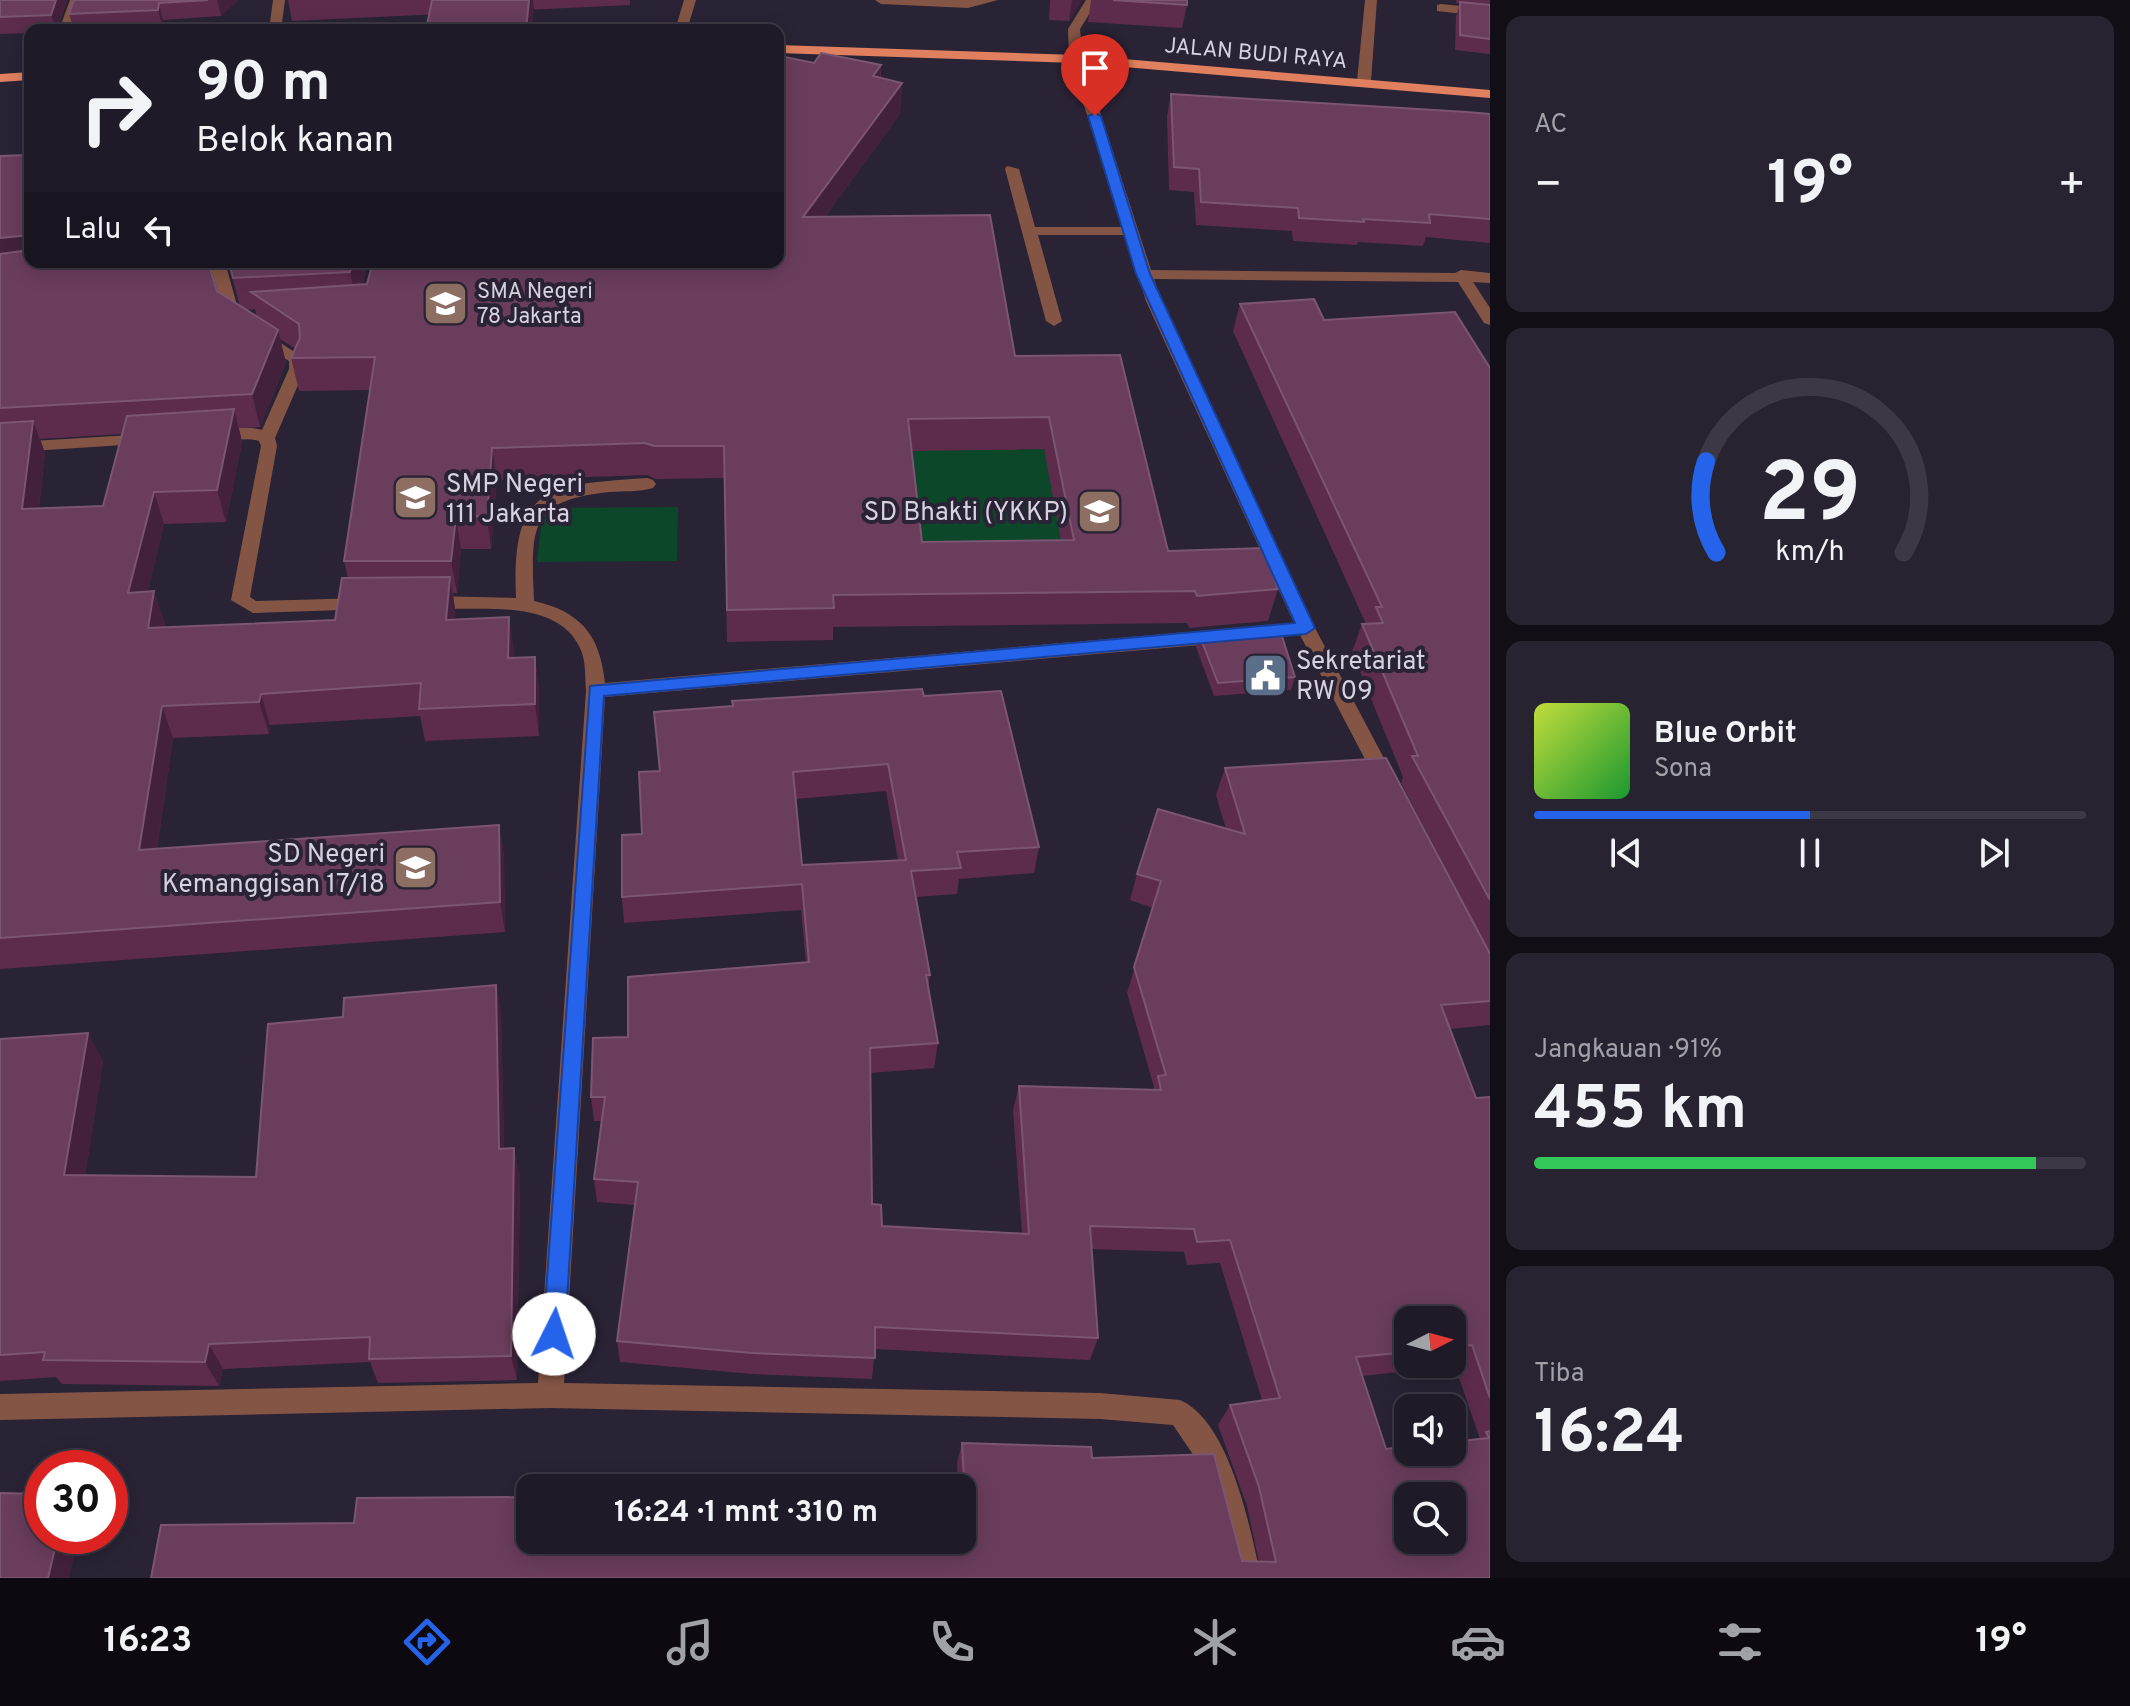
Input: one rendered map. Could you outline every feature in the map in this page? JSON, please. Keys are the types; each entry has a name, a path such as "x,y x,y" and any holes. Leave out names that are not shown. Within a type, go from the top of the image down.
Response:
{"main road":[{"name":"JALAN BUDI RAYA","path":"784,49 1076,59 1490,94"},
{"path":"0,78 24,76"}],"street":[{"path":"67,24 76,0"},
{"path":"276,24 279,0"},
{"path":"683,24 690,0"},
{"path":"881,0 968,4 992,0"},
{"path":"1092,0 1074,29 1076,59 1143,274 1306,628 1394,797"},
{"path":"1364,81 1371,0"},
{"path":"1441,8 1455,5 1490,13"},
{"path":"1012,169 1054,321"},
{"path":"1029,231 1132,231"},
{"path":"219,268 233,318 297,359 297,369 267,438 269,446 240,600 253,607 396,603 525,605 554,613 577,627 589,648 596,691 550,1395"},
{"path":"1143,274 1461,275 1490,278"},
{"path":"1461,275 1490,320"},
{"path":"233,318 263,317"},
{"path":"0,448 253,433 267,438"},
{"path":"525,605 524,532 539,504 574,489 647,484"},
{"path":"596,691 1306,628"},
{"path":"0,1407 550,1395 1100,1406 1180,1413 1206,1442 1226,1483 1247,1578"}],"green space":[{"path":"1044,449 1068,572 919,574 905,451"},
{"path":"678,507 677,561 537,562 543,508"}],"building":[{"path":"0,0 56,0 51,15 0,17"},
{"path":"74,0 208,0 159,3 158,10 69,14"},
{"path":"432,0 529,0 527,24 427,24"},
{"path":"1113,0 1187,0 1187,5"},
{"path":"1460,2 1490,5 1490,39 1460,35"},
{"path":"821,53 881,65 873,76 902,83 803,217 990,215 1015,356 1120,355 1168,551 1265,548 1278,589 1197,596 1195,591 833,595 834,608 727,610 724,446 654,446 645,443 492,448 487,516 456,517 451,561 344,561 375,357 291,358 300,338 299,324 251,292 367,284 371,268 784,268 785,57 814,63","holes":["1049,417 1074,540 922,542 908,419"]},
{"path":"1171,94 1490,114 1490,219 1429,214 1430,223 1363,219 1364,222 1299,218 1298,208 1201,202 1199,169 1174,167"},
{"path":"24,155 24,236 0,238 0,156"},
{"path":"24,251 24,268 210,268 217,291 278,330 252,394 0,408 0,254"},
{"path":"230,268 351,268 350,272 233,278"},
{"path":"1314,299 1324,320 1455,312 1490,368 1490,900 1412,756 1418,756 1362,624 1383,623 1376,607 1382,607 1240,304"},
{"path":"234,409 217,490 154,492 128,593 154,591 148,628 335,620 342,578 450,577 446,620 509,617 508,658 535,657 535,704 419,709 421,683 261,694 259,702 162,706 139,850 499,825 500,902 0,938 0,423 33,421 22,509 103,506 127,416"},
{"path":"1279,627 1295,677 1218,683 1199,634"},
{"path":"922,689 924,696 1001,691 1039,847 957,852 961,868 911,871 930,975 926,975 938,1043 870,1048 872,1204 881,1205 882,1226 1029,1234 1019,1086 1161,1090 1158,1076 1166,1075 1134,967 1161,881 1137,874 1158,809 1245,834 1225,768 1386,758 1490,954 1490,1001 1441,1005 1476,1098 1490,1097 1490,1398 1472,1345 1466,1346 1466,1306 1394,1306 1394,1353 1356,1357 1386,1449 1394,1448 1394,1466 1466,1466 1466,1440 1489,1438 1486,1432 1490,1431 1490,1578 151,1578 161,1525 354,1523 357,1498 516,1497 516,1554 976,1554 976,1474 964,1474 962,1443 1091,1447 1092,1458 1214,1454 1242,1561 1276,1562 1259,1487 1230,1405 1280,1398 1230,1240 1197,1242 1194,1229 1090,1226 1098,1338 875,1327 875,1358 752,1353 617,1341 638,1182 594,1179 605,1097 591,1097 593,1038 628,1037 628,977 809,962 802,884 622,897 622,835 642,834 639,772 660,771 654,712 733,706 732,701","holes":["888,764 906,860 802,865 793,772"]},
{"path":"496,985 499,1149 514,1148 511,1356 369,1359 370,1337 209,1344 205,1362 43,1360 45,1352 0,1355 0,1039 88,1033 64,1175 256,1177 268,1024 343,1017 344,998"},
{"path":"0,1493 24,1494 24,1554 54,1554 48,1578 0,1578"}],"place":[{"name":"SMA Negeri 78 Jakarta","path":"446,303"},
{"name":"SMP Negeri 111 Jakarta","path":"415,498"},
{"name":"SD Bhakti (YKKP)","path":"1099,511"},
{"name":"Sekretariat RW 09","path":"1265,675"},
{"name":"SD Negeri Kemanggisan 17/18","path":"416,868"}],"route":[{"path":"554,1334 596,691 1306,628 1154,301 1095,116"}]}
